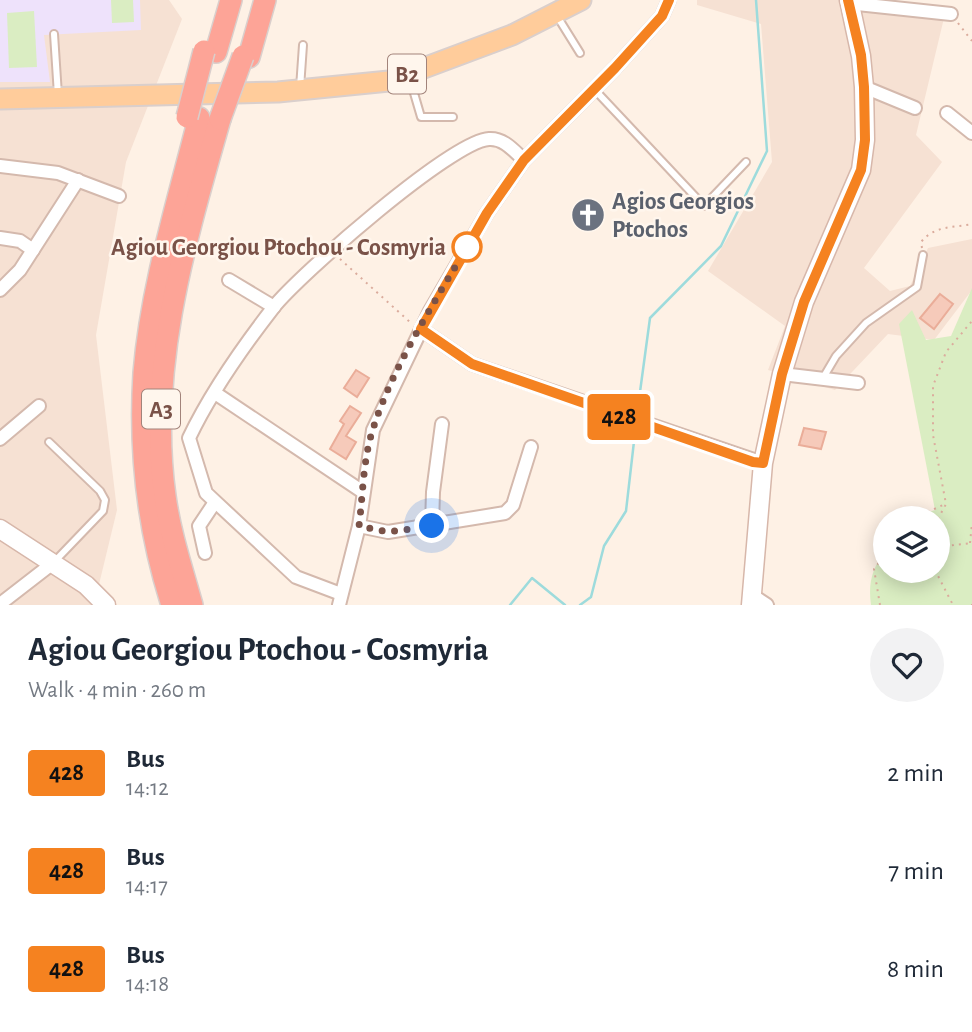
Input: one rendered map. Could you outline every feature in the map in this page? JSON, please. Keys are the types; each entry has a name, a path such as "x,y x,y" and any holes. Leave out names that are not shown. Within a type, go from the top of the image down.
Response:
{"highway":[{"path":"216,0 230,54"},
{"name":"A3","path":"230,54 231,0"},
{"name":"A3","path":"172,605 161,526 143,446 144,372 157,291 209,119 251,0"},
{"path":"161,526 172,372 209,119 230,54 264,0"},
{"name":"A3","path":"161,526 192,605"}],"main road":[{"name":"B2","path":"0,99 300,90 389,81 512,35 581,0"},
{"path":"757,602 763,463 782,374 804,302 861,170 865,140 864,87 861,55 848,1"},
{"path":"0,529 86,584 106,605"}],"street":[{"path":"524,160 504,142 484,140 438,164 332,251 301,278 274,307 215,393 189,438 205,493 296,577 340,599 359,526 373,430 421,329 487,213 524,160 662,16 669,0"},
{"path":"848,1 923,6 951,14"},
{"path":"864,87 915,108"},
{"path":"947,113 972,133"},
{"path":"0,166 30,167 78,180 119,196"},
{"path":"0,290 20,271 78,180"},
{"path":"0,238 20,241 33,250"},
{"path":"229,280 274,307"},
{"path":"421,329 472,364 633,421 763,463"},
{"path":"782,374 858,383"},
{"path":"215,393 363,492"},
{"path":"0,439 39,406"},
{"path":"432,526 433,492 442,424"},
{"path":"359,526 388,532 505,513 513,505 531,447"},
{"path":"205,553 199,526 215,502"},
{"path":"0,604 53,563"}],"lane":[{"path":"556,14 580,53"},
{"path":"54,34 58,97"},
{"path":"300,90 303,45"},
{"path":"408,74 421,117 453,117"},
{"path":"594,89 704,206 746,162"},
{"path":"822,379 836,356 866,323 917,287 923,255"},
{"path":"48,442 100,491 105,500 103,511 53,563"}],"path":[{"path":"951,14 972,41"},
{"path":"923,255 921,242 928,233 943,227 972,224"},
{"path":"332,251 401,316 421,329"},
{"path":"942,506 946,504 933,435 933,386 946,352 972,321"},
{"path":"950,546 971,543 972,523"},
{"path":"876,583 880,605"},
{"path":"942,583 953,605"}],"shaded area":[{"path":"0,0 169,0 182,19 126,162 96,335 117,510 94,605 0,605"},
{"path":"0,0 140,0 141,30 44,35 50,82 0,82"},
{"path":"697,0 839,0 840,10 944,18 916,135 942,162 864,268 890,291 910,286 928,248 972,239 972,290 934,340 888,334 835,390 768,370 785,326 708,271 772,162 761,24 697,5"}],"green space":[{"path":"111,0 133,0 134,22 112,23"},
{"path":"34,11 37,67 9,68 7,13"},
{"path":"972,288 972,605 871,605 873,574 873,583 950,583 950,506 934,506 899,324 912,310 926,340 951,336"}],"building":[{"path":"940,294 953,304 934,329 920,318"},
{"path":"356,370 369,378 357,397 344,388"},
{"path":"350,406 361,413 346,436 356,442 346,459 330,449 344,424 340,421"},
{"path":"804,428 826,432 821,449 799,445"}],"waterway":[{"path":"637,414 650,318 721,246 767,151 756,0"},
{"path":"580,605 591,597 604,546 626,511 636,424"},
{"path":"510,605 532,578 565,605"}],"bus line":[{"name":"428","path":"669,0 662,16 615,68 524,160 487,213 421,329 472,364 753,462 763,463 782,374 804,302 861,170 865,140 864,87 861,55 848,0"}],"place":[{"name":"Agios Georgios Ptochos","path":"588,215"},
{"name":"Agiou Georgiou Ptochou - Cosmyria","path":"467,247"}],"route":[{"path":"432,526 388,532 359,526 370,440 376,420 430,311 467,247"}]}
